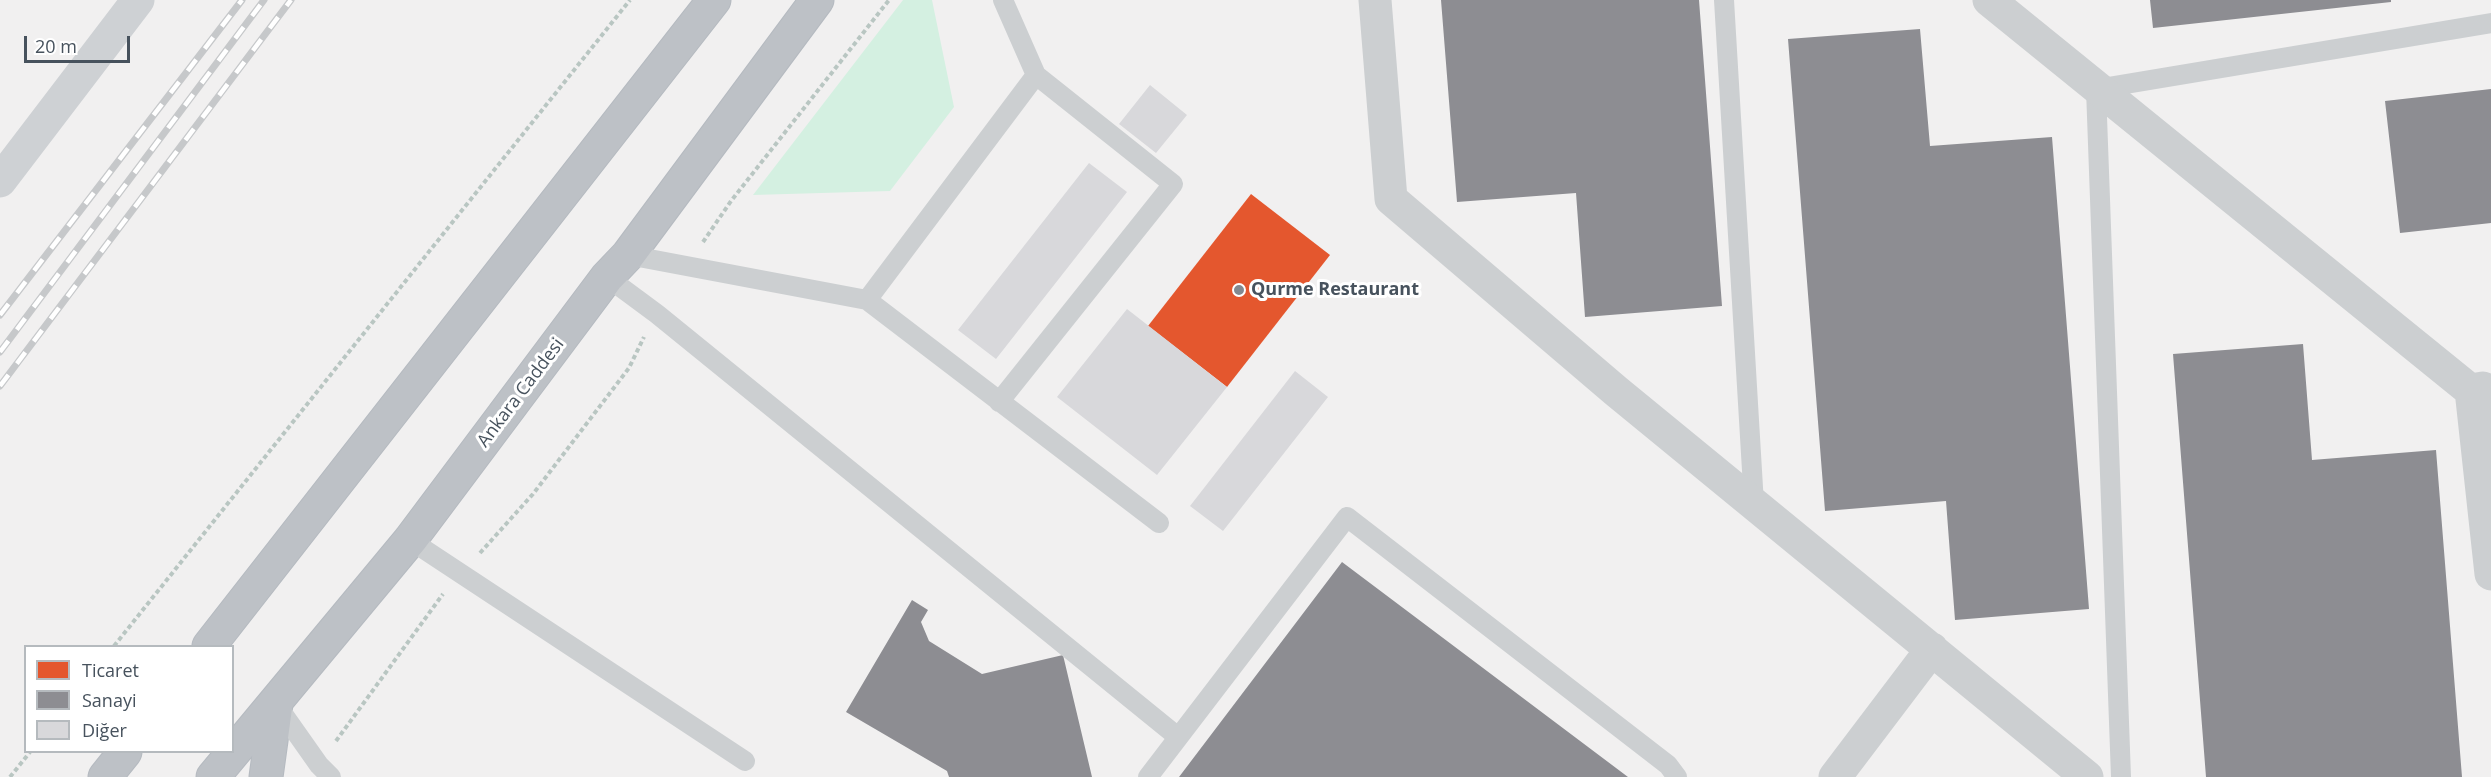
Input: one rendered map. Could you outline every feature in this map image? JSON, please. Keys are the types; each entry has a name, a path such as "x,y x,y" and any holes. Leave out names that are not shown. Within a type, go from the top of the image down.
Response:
{"highway":[{"path":"210,645 714,0"},
{"name":"Ankara Caddesi","path":"234,753 410,540 817,0"},
{"path":"266,777 276,704"},
{"path":"105,777 124,753"},
{"path":"134,777 145,753"},
{"name":"Ankara Caddesi","path":"213,777 234,753"}],"street":[{"path":"0,182 138,0"},
{"path":"1375,0 1391,199 1616,391 2087,777"},
{"path":"1989,0 2096,89 2484,395 2491,574"},
{"path":"1836,777 1932,650"}],"lane":[{"path":"999,402 1173,184 1036,75 1003,0"},
{"path":"1725,0 1754,504"},
{"path":"2121,777 2096,89 2491,23"},
{"path":"867,300 1036,75"},
{"path":"618,266 686,266 867,300 1160,523"},
{"path":"618,266 657,314 1178,737"},
{"path":"1148,777 1347,517 1668,765 1677,777"},
{"path":"410,540 745,761"},
{"path":"276,704 325,771"}],"path":[{"path":"115,645 630,0"},
{"path":"686,266 731,201 889,0"},
{"path":"325,771 432,607 532,494 629,368 657,314"},
{"path":"10,777 29,753"}],"green space":[{"path":"903,0 932,0 954,107 890,191 753,195"}],"building: Ticaret":[{"name":"Qurme Restaurant","path":"1251,194 1330,255 1227,387 1148,326"}],"building: Sanayi":[{"path":"1441,0 1699,0 1722,306 1585,317 1576,193 1457,202"},
{"path":"2150,0 2391,0 2391,2 2153,28"},
{"path":"1920,29 1930,146 2052,137 2089,609 1955,620 1946,501 1825,511 1788,39"},
{"path":"2491,89 2491,223 2400,233 2385,101"},
{"path":"2303,344 2312,460 2436,450 2462,777 2206,777 2173,354"},
{"path":"1342,562 1628,777 1179,777"},
{"path":"912,600 928,610 921,622 929,641 982,674 1063,655 1092,777 949,777 947,771 846,712"}],"building: Diğer":[{"path":"1150,85 1187,115 1156,153 1119,124"},
{"path":"1089,163 1127,192 996,359 958,330"},
{"path":"1127,309 1227,387 1157,475 1057,397"},
{"path":"1295,371 1328,397 1223,531 1190,506"}],"railway":[{"path":"0,315 242,0"},
{"path":"0,352 264,0"},
{"path":"0,386 291,0"}],"place":[{"name":"Qurme Restaurant","path":"1239,290"}]}
